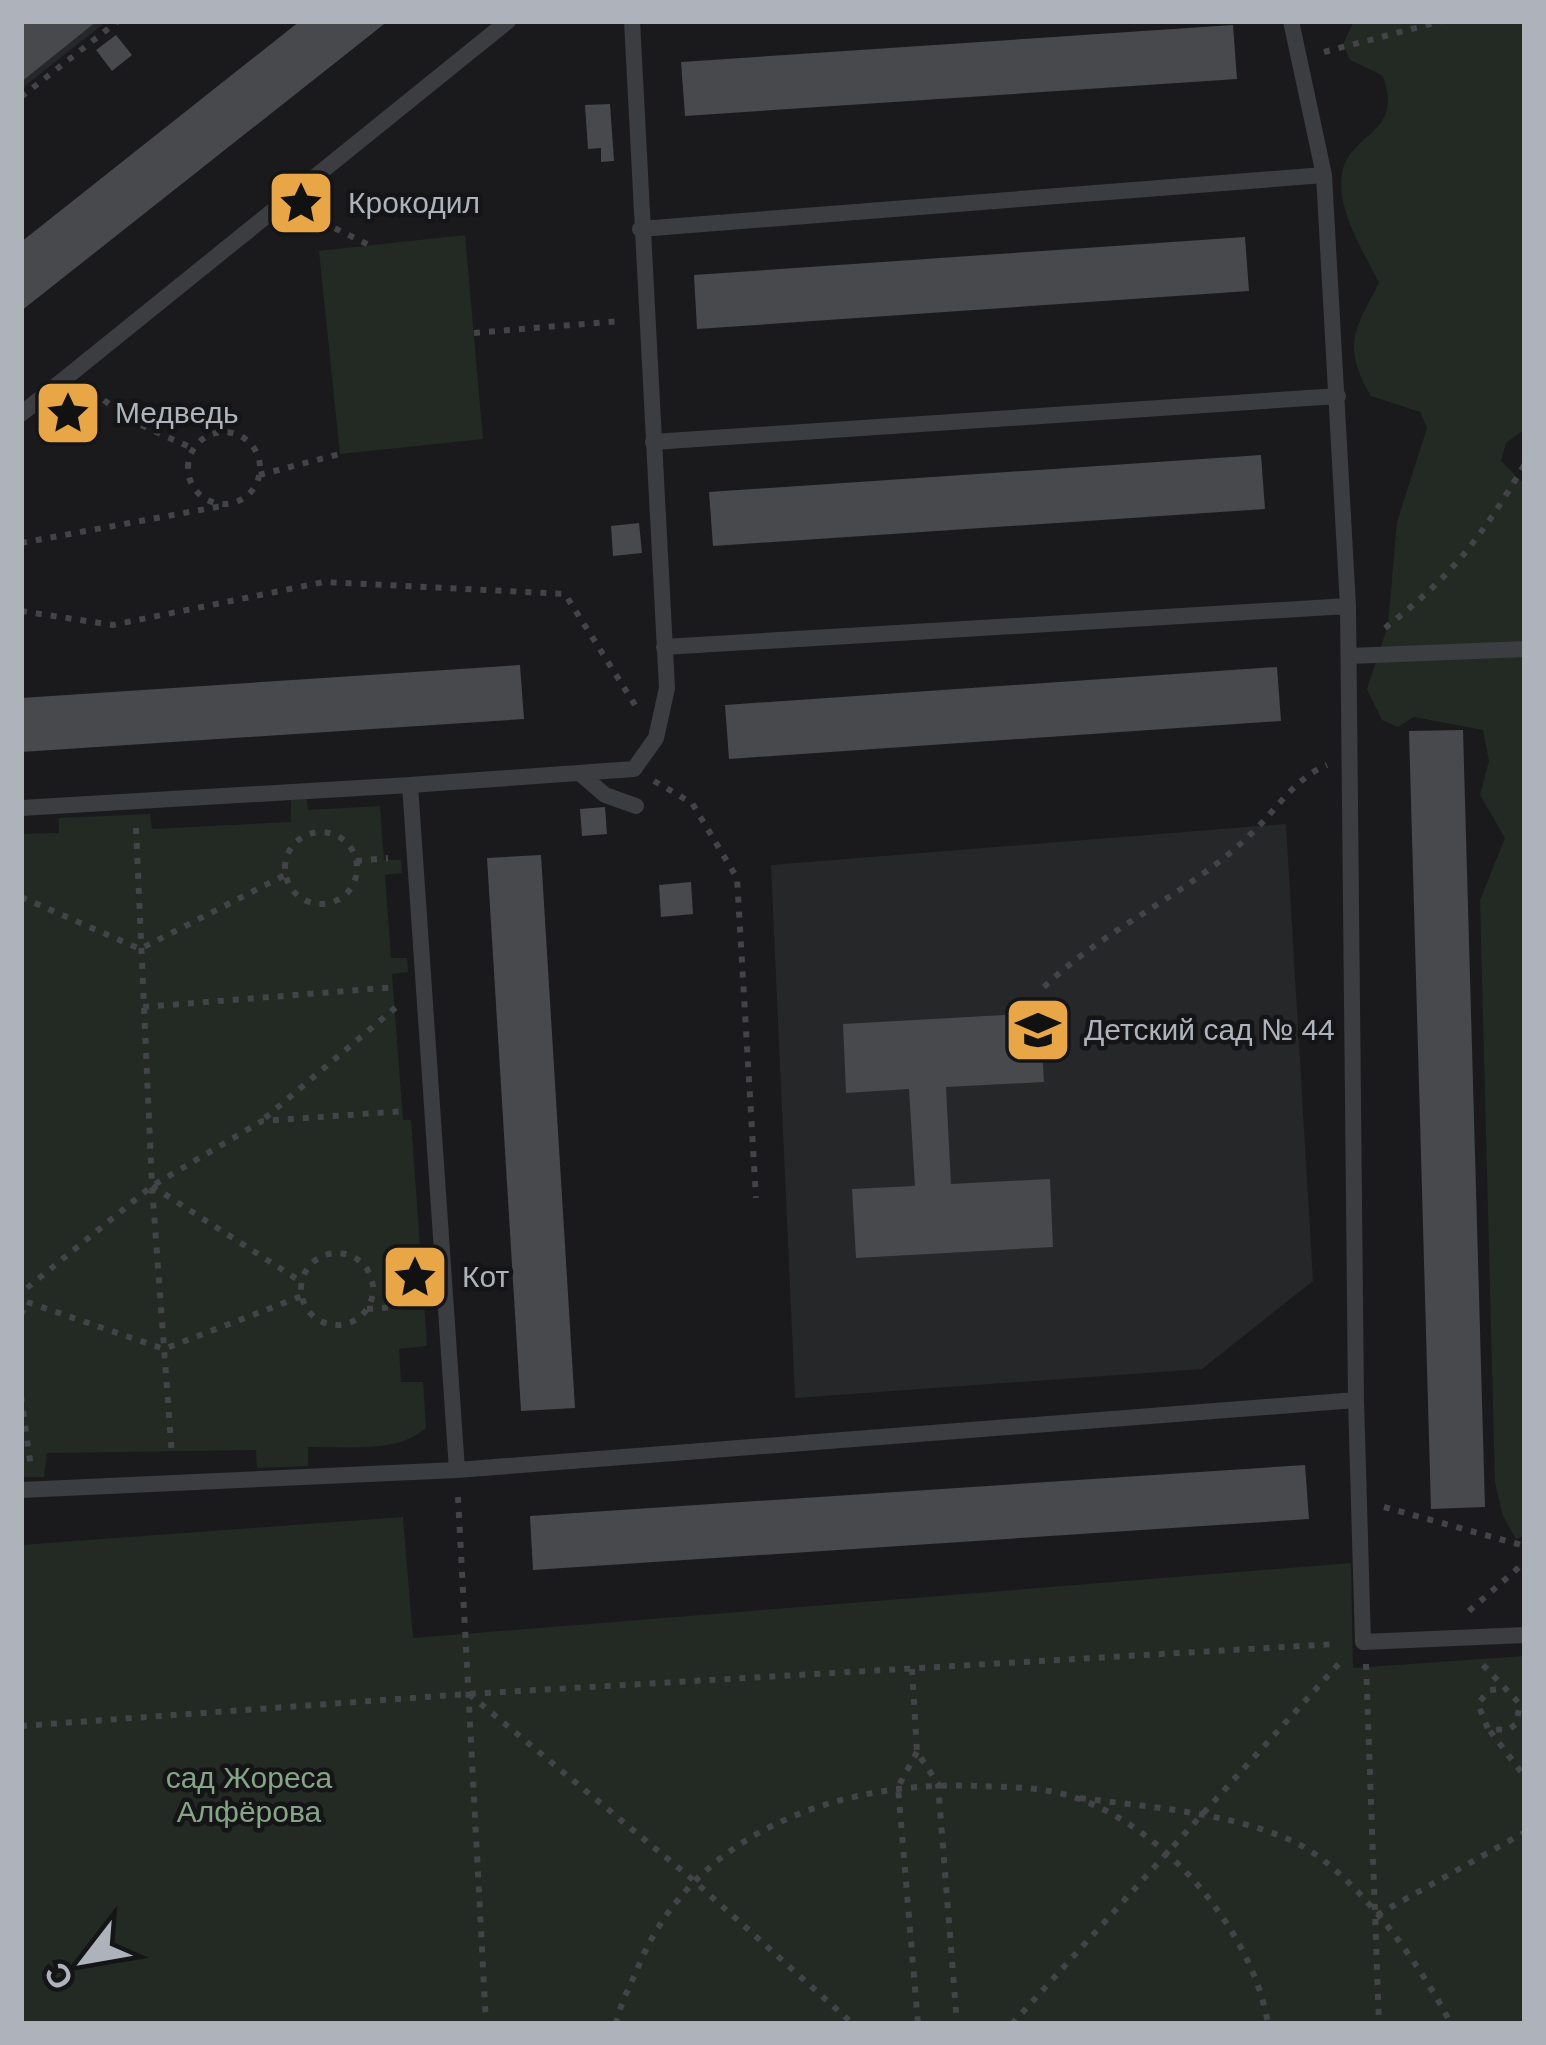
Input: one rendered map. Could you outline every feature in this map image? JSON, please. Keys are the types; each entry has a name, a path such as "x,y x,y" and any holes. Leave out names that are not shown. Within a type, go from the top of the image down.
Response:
{"lane":[{"path":"21,414 508,21"},
{"path":"21,808 583,776 634,769 656,738 667,688 644,319 632,21"},
{"path":"1292,21 1324,175 1348,606 1356,1400 1364,1642 1525,1635"},
{"path":"640,229 1324,175"},
{"path":"652,442 1338,396"},
{"path":"664,646 1348,606"},
{"path":"1350,656 1525,649"},
{"path":"583,776 605,795 636,806"},
{"path":"410,785 457,1470"},
{"path":"27,1490 457,1470 1356,1400"}],"path":[{"path":"21,97 118,21"},
{"path":"1300,58 1442,21"},
{"path":"283,202 369,245"},
{"path":"474,334 644,319"},
{"path":"70,374 130,420 194,449"},
{"path":"21,544 231,504 254,488 260,461 244,438 217,433 194,449 189,476 204,499 231,504"},
{"path":"260,475 340,454"},
{"path":"1350,656 1442,584 1473,550 1525,464"},
{"path":"21,611 113,625 324,582 565,594 656,738"},
{"path":"1044,987 1084,948 1250,835 1320,766 1352,759"},
{"path":"634,769 692,802 737,878 757,1198"},
{"path":"134,801 152,1186 175,1483"},
{"path":"314,833 341,838 356,861 351,888 328,903 301,898 286,875 291,848 314,833"},
{"path":"140,949 286,875"},
{"path":"21,897 140,949"},
{"path":"143,1007 422,985"},
{"path":"26,1288 152,1186 262,1121 422,985"},
{"path":"262,1121 431,1109"},
{"path":"152,1186 302,1282"},
{"path":"330,1253 357,1258 372,1282 367,1309 357,1318 330,1324 307,1309 302,1282 317,1259 330,1253"},
{"path":"21,1275 27,1302 21,1315"},
{"path":"27,1302 164,1349 302,1296"},
{"path":"367,1309 445,1303"},
{"path":"21,1396 27,1490"},
{"path":"457,1470 486,2024"},
{"path":"1360,1501 1525,1546"},
{"path":"1434,1641 1525,1562"},
{"path":"21,1726 468,1694 1364,1642"},
{"path":"1012,2024 1330,1670 1364,1642"},
{"path":"1364,1642 1379,2024"},
{"path":"912,1668 917,1752 938,1784 957,2024"},
{"path":"1488,1729 1508,1730 1516,1724 1520,1704 1507,1690 1489,1690 1478,1704 1488,1729 1525,1778"},
{"path":"468,1694 692,1879 853,2024"},
{"path":"917,1752 898,1787 918,2024"},
{"path":"616,2024 647,1945 692,1879 749,1837 808,1808 898,1787 938,1784 1013,1787 1198,1815 1293,1840 1341,1876 1376,1915 1433,1989 1451,2024"},
{"path":"1076,1798 1164,1852 1222,1912 1263,1991 1268,2024"},
{"path":"1376,1915 1525,1832"}],"shaded area":[{"path":"21,21 107,21 21,89"},
{"name":"Детский сад № 44","path":"1286,824 1313,1281 1202,1369 795,1398 771,865"}],"green space":[{"path":"1354,21 1525,21 1525,429 1506,443 1501,461 1525,485 1525,1535 1516,1539 1503,1516 1495,1483 1480,900 1505,838 1480,795 1489,761 1483,730 1414,717 1398,727 1382,720 1367,689 1388,625 1397,522 1427,428 1420,412 1371,396 1356,364 1358,326 1379,283 1347,216 1342,174 1354,149 1382,121 1388,94 1382,75 1350,60 1343,44"},
{"path":"465,235 483,439 340,454 319,251"},
{"path":"307,799 308,810 380,806 384,860 401,860 402,873 385,875 391,958 407,958 408,972 392,974 403,1120 411,1120 427,1346 399,1349 401,1382 423,1382 426,1428 386,1445 308,1447 308,1466 257,1468 256,1450 47,1453 44,1477 21,1477 21,834 59,833 59,818 150,814 152,829 291,822 291,800"},
{"name":"сад Жореса Алфёрова","path":"403,1517 413,1638 1351,1563 1353,1668 1525,1656 1525,2024 21,2024 21,1545"}],"building":[{"path":"21,21 97,21 21,82"},
{"path":"300,21 388,21 21,311 21,242"},
{"path":"1233,25 1237,79 685,116 681,62"},
{"path":"116,35 132,55 112,71 96,50"},
{"path":"610,104 614,161 601,162 601,148 588,149 585,105"},
{"path":"1245,237 1249,291 697,329 694,275"},
{"path":"1261,455 1265,509 713,546 709,492"},
{"path":"639,523 642,553 613,556 611,526"},
{"path":"520,665 524,719 21,752 21,698"},
{"path":"1277,667 1281,721 729,759 725,705"},
{"path":"1463,730 1485,1507 1431,1509 1409,731"},
{"path":"605,807 607,834 582,836 580,809"},
{"path":"541,855 575,1408 521,1411 487,858"},
{"path":"691,882 693,914 661,917 659,885"},
{"path":"1040,1013 1044,1082 946,1087 951,1184 1050,1179 1053,1247 856,1258 852,1189 915,1186 909,1089 846,1093 843,1024"},
{"path":"1305,1465 1309,1519 533,1570 530,1516"}],"place":[{"name":"Крокодил","path":"301,203"},
{"name":"Медведь","path":"68,413"},
{"name":"Детский сад № 44","path":"1038,1030"},
{"name":"Кот","path":"415,1277"}]}
